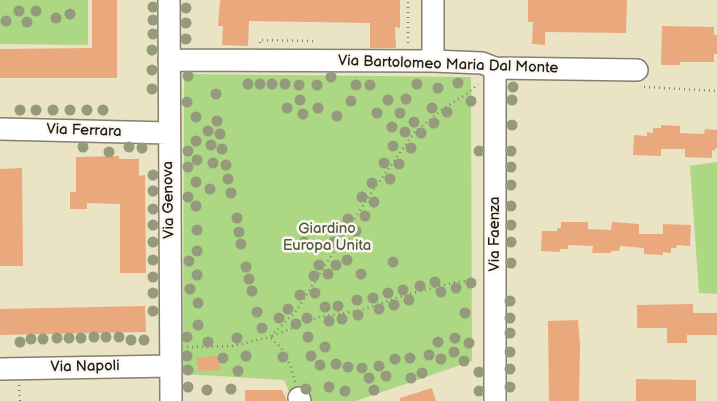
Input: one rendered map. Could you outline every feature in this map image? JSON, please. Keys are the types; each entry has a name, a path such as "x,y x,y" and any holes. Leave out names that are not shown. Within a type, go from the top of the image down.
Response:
{"street":[{"name":"Via Genova","path":"169,0 171,401"},
{"path":"433,0 433,62"},
{"name":"Via Bartolomeo Maria Dal Monte","path":"169,60 433,62 482,64 495,68 637,70"},
{"name":"Via Faenza","path":"495,68 495,401"},
{"name":"Via Ferrara","path":"0,129 169,133"},
{"name":"Via Napoli","path":"0,369 171,357"}],"path":[{"path":"270,338 297,310 369,196 414,133 440,111 468,93 495,68"},
{"path":"171,357 270,338 319,317 358,311 409,294 456,282 495,278"},
{"path":"270,338 281,348 291,367 300,400"}],"green space":[{"path":"0,0 88,0 88,45 0,44"},
{"name":"Giardino Europa Unita","path":"184,74 471,77 472,361 356,401 293,401 284,380 183,374"},
{"path":"717,162 717,294 699,293 690,166"}],"building":[{"path":"92,0 117,0 117,78 0,78 0,49 92,48"},
{"path":"220,0 400,0 400,28 395,27 396,48 370,48 370,23 249,21 248,46 222,45 223,26 218,26"},
{"path":"528,0 627,0 626,33 545,32 545,45 532,44 533,22 528,22"},
{"path":"662,26 714,27 714,35 717,35 717,54 714,54 714,62 680,62 680,65 661,65"},
{"path":"661,125 680,126 680,133 704,134 705,129 717,130 717,148 715,148 715,151 712,150 712,158 685,157 685,149 661,149 661,156 633,155 634,135 647,136 647,132 653,133 653,128 661,128"},
{"path":"119,156 119,159 139,159 139,176 145,175 146,273 120,273 120,204 87,203 87,209 70,209 70,192 76,192 76,157"},
{"path":"22,168 23,266 0,266 0,169"},
{"path":"561,222 588,222 588,229 611,230 612,222 639,224 639,234 663,234 663,224 691,225 690,246 677,245 676,248 671,248 671,253 663,252 663,255 644,254 644,248 620,246 619,251 611,251 611,253 592,253 593,246 568,245 568,249 560,249 560,252 541,251 542,231 557,231 557,228 561,228"},
{"path":"693,304 693,313 717,313 717,335 687,335 687,343 667,343 667,328 637,328 637,305"},
{"path":"145,306 146,332 0,335 0,309"},
{"path":"578,320 580,344 579,401 549,401 548,321"},
{"path":"219,356 220,370 198,371 197,357"},
{"path":"636,379 696,380 696,401 636,401"},
{"path":"432,388 436,401 400,401 400,398"},
{"path":"245,390 282,390 287,401 245,401"}]}
